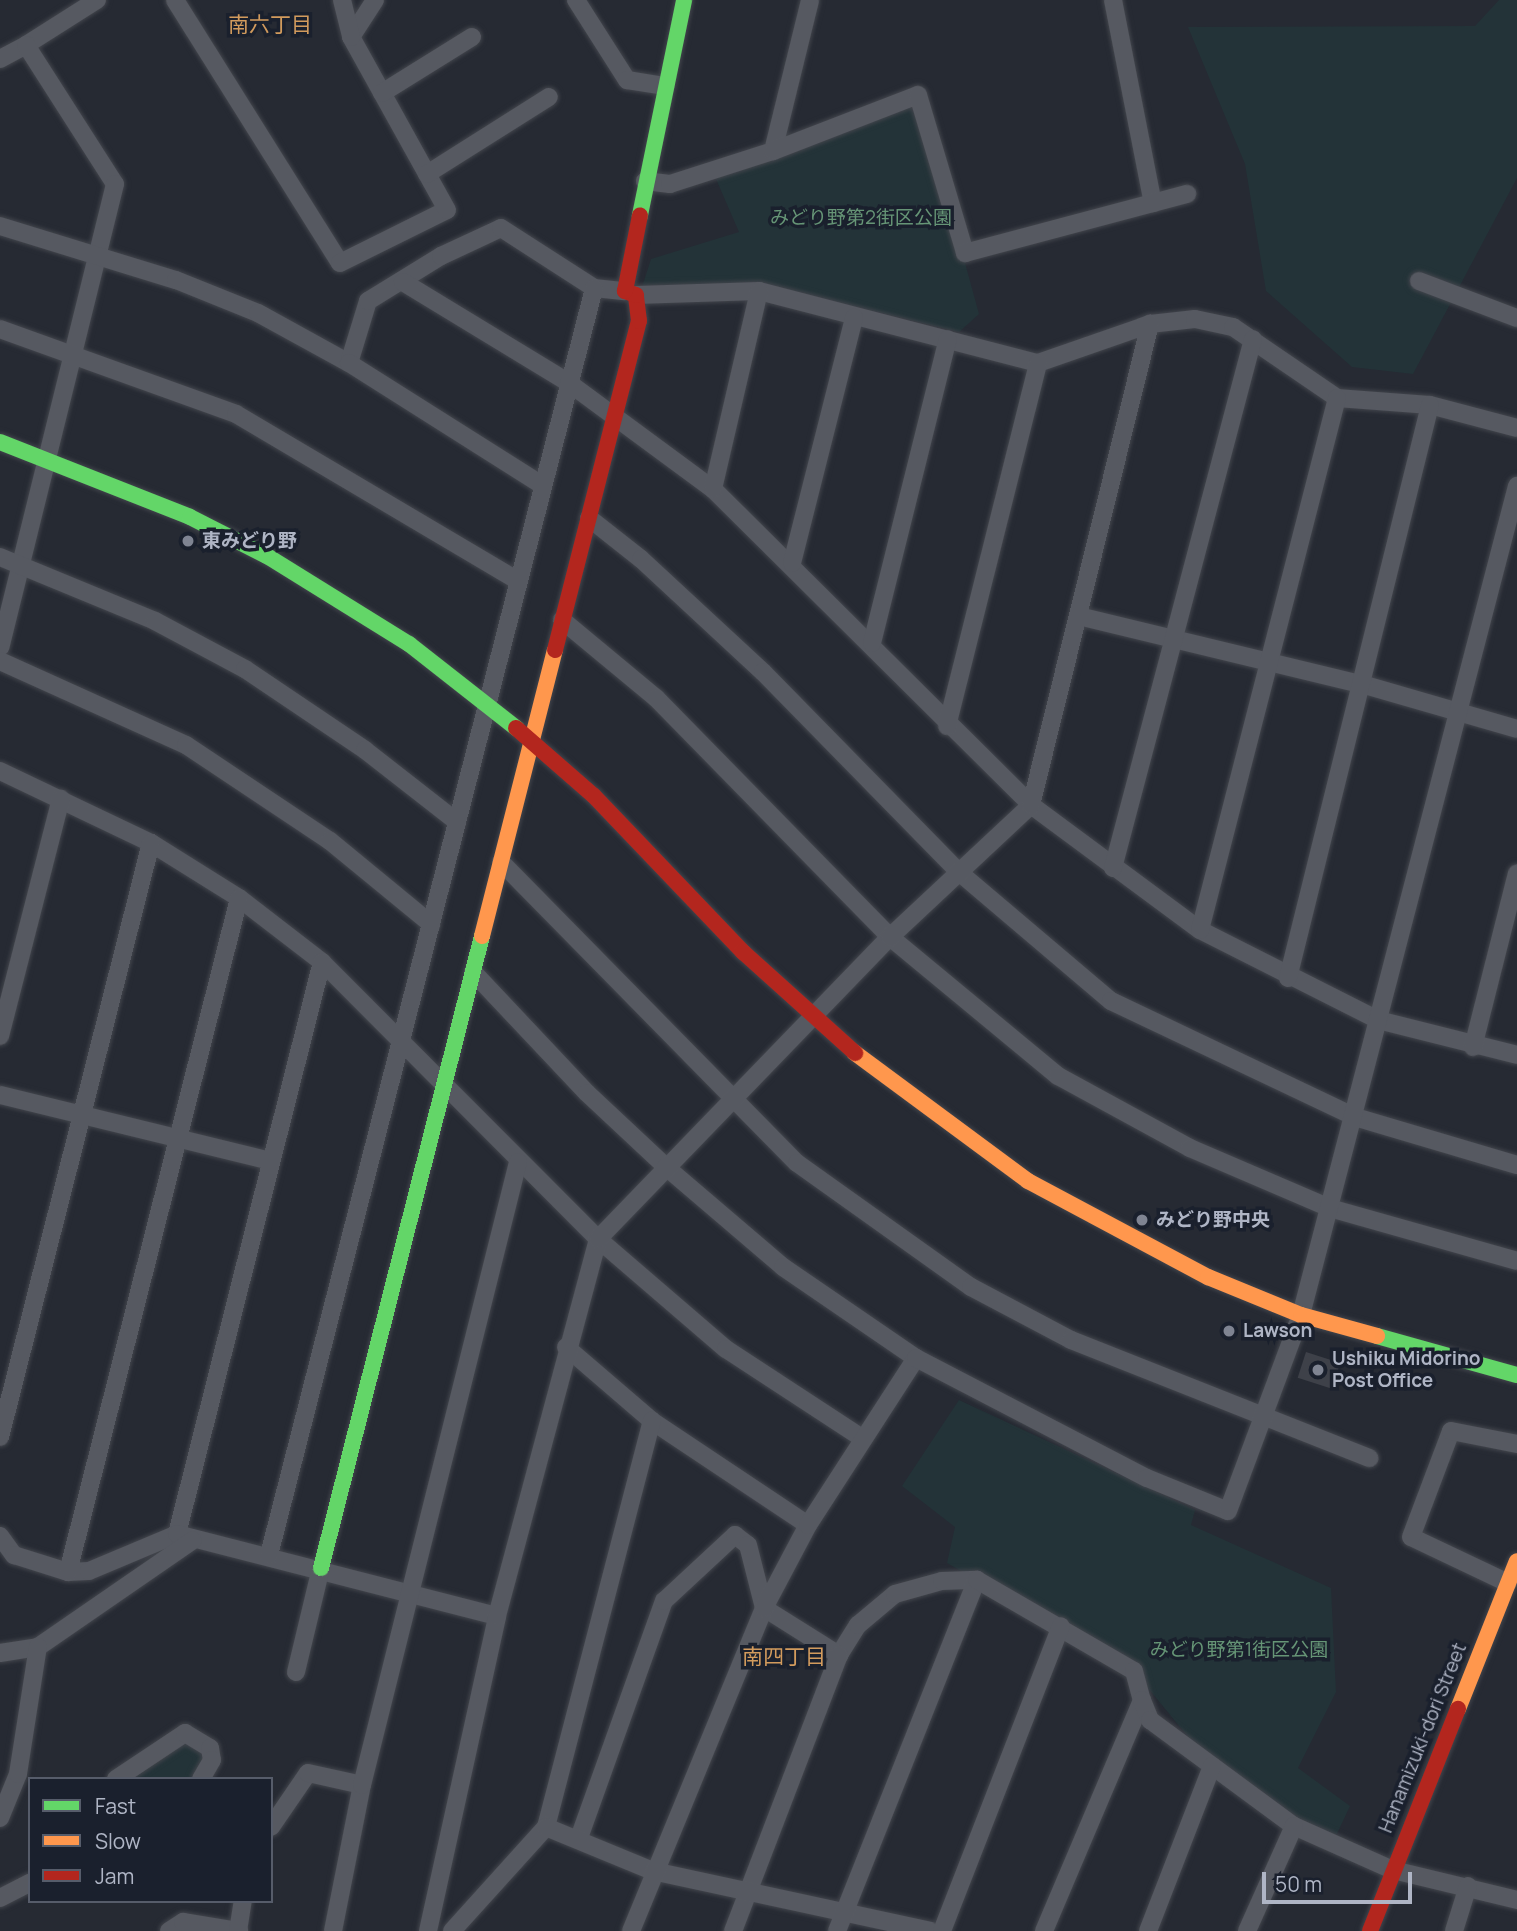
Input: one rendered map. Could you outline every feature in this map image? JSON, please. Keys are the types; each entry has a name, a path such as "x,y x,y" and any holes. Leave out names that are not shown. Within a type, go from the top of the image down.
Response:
{"street":[{"path":"0,59 97,0"},
{"path":"175,0 340,263 447,210 351,37 342,0"},
{"path":"351,37 375,0"},
{"path":"576,0 627,79 666,86"},
{"path":"296,1672 639,321 630,293 645,181 684,0"},
{"path":"773,151 810,0"},
{"path":"1112,0 1153,203"},
{"path":"382,93 472,37"},
{"path":"0,647 115,184 26,45"},
{"path":"645,181 670,184 773,151 918,95 965,253 1187,194"},
{"path":"427,174 549,97"},
{"path":"0,226 99,255 258,313 349,363 542,485"},
{"path":"349,363 368,301 403,282 441,256 501,228 594,288 630,293 759,291 854,318 1038,363 1150,324 1195,319 1233,327 1337,398 1430,405 1517,428"},
{"path":"1419,281 1517,318"},
{"path":"403,282 569,383 713,489 872,643 947,726 1031,804 1112,868 1200,930 1288,978 1378,1020 1473,1047 1517,1055"},
{"path":"269,1555 594,288"},
{"path":"713,489 759,291"},
{"path":"792,564 854,318"},
{"path":"428,1931 497,1616 566,1347 598,1239 666,1167 815,1019 890,937 1031,804 1150,324"},
{"path":"0,329 72,351 236,414 518,581"},
{"path":"1112,868 1175,642 1253,339"},
{"path":"872,643 948,340"},
{"path":"947,726 1038,363"},
{"path":"1200,930 1271,666 1337,398"},
{"path":"1288,978 1365,685 1430,405"},
{"path":"0,442 47,456 267,556 409,644 487,702 594,796 815,1019 957,1135 1028,1181 1208,1277 1301,1315 1517,1375"},
{"path":"473,972 587,1093 666,1167 783,1267 916,1358 1147,1478 1228,1511 1301,1315 1355,1117 1456,713 1517,486"},
{"path":"589,518 641,559 762,672 960,873 1111,1001 1355,1117 1517,1165"},
{"path":"0,557 156,621 245,669 365,750 457,822"},
{"path":"1079,617 1271,666 1365,685 1517,729"},
{"path":"562,620 656,698 890,937 1058,1076 1189,1148 1330,1208 1517,1261"},
{"path":"0,661 186,745 330,841 431,924"},
{"path":"0,771 150,843 239,898 322,962 447,1081 518,1162 598,1239 726,1349 862,1438"},
{"path":"0,1036 61,799"},
{"path":"0,1437 83,1117 150,843"},
{"path":"501,862 797,1163 971,1287 1071,1340 1369,1458"},
{"path":"1473,1047 1517,873"},
{"path":"68,1572 239,898"},
{"path":"2,1655 38,1647 185,1537 270,1161 322,962"},
{"path":"0,1095 270,1161"},
{"path":"333,1931 362,1785 518,1162"},
{"path":"566,1347 652,1421 808,1525"},
{"path":"631,1931 653,1871 764,1608 808,1525 916,1358"},
{"path":"452,1931 546,1827 652,1421"},
{"path":"1508,1583 1411,1537 1451,1431 1517,1444"},
{"path":"579,1838 664,1601 735,1535 748,1545 764,1608 839,1655"},
{"path":"0,1536 14,1555 68,1572 89,1571 185,1537 321,1568 497,1616"},
{"name":"Hanamizuki-dori Street","path":"1370,1931 1517,1561"},
{"path":"837,1931 977,1580"},
{"path":"733,1931 839,1655 858,1625 895,1594 942,1581 977,1580 1061,1626 1134,1671 1150,1720 1294,1826 1393,1870 1517,1900"},
{"path":"942,1931 1061,1626"},
{"path":"0,1818 18,1774 38,1647"},
{"path":"1044,1931 1142,1700"},
{"path":"119,1777 185,1733 210,1748 212,1760 202,1777"},
{"path":"1148,1931 1212,1766"},
{"path":"273,1824 308,1773 362,1785"},
{"path":"1247,1931 1294,1826"},
{"path":"546,1827 579,1838 653,1871 931,1931"},
{"path":"0,1898 28,1884"},
{"path":"1454,1931 1468,1886"},
{"path":"178,1928 239,1931 243,1903"}],"green space":[{"path":"1499,0 1517,0 1517,178 1413,374 1352,367 1266,291 1245,164 1188,27 1475,26"},
{"name":"みどり野第2街区公園","path":"921,102 979,314 959,332 807,295 642,287 651,259 739,232 716,179 722,171"},
{"name":"みどり野第1街区公園","path":"959,1400 1195,1510 1191,1525 1331,1588 1336,1692 1298,1768 1350,1806 1335,1838 1284,1814 1212,1766 1134,1671 947,1563 955,1527 902,1486"},
{"path":"186,1743 200,1749 204,1763 199,1777 125,1777"}],"building":[{"path":"1306,1352 1340,1363 1332,1389 1298,1378"}],"traffic: fast":[{"path":"640,215 684,0"},
{"path":"0,442 190,517 267,556 409,644 516,728"},
{"path":"321,1568 482,936"},
{"path":"1377,1336 1517,1375"}],"traffic: slow":[{"path":"482,936 555,650"},
{"path":"855,1053 1028,1181 1208,1277 1301,1315 1377,1336"},
{"path":"1458,1709 1517,1561"}],"traffic: jam":[{"path":"555,650 639,321 636,295 625,291 640,215"},
{"path":"516,728 594,796 743,952 855,1053"},
{"path":"1370,1931 1458,1709"}],"place":[{"name":"東みどり野","path":"188,541"},
{"name":"みどり野中央","path":"1142,1220"},
{"name":"Lawson","path":"1229,1331"},
{"name":"Ushiku Midorino Post Office","path":"1318,1370"}],"district":[{"name":"南六丁目","path":"270,24"},
{"name":"南四丁目","path":"784,1656"}]}
